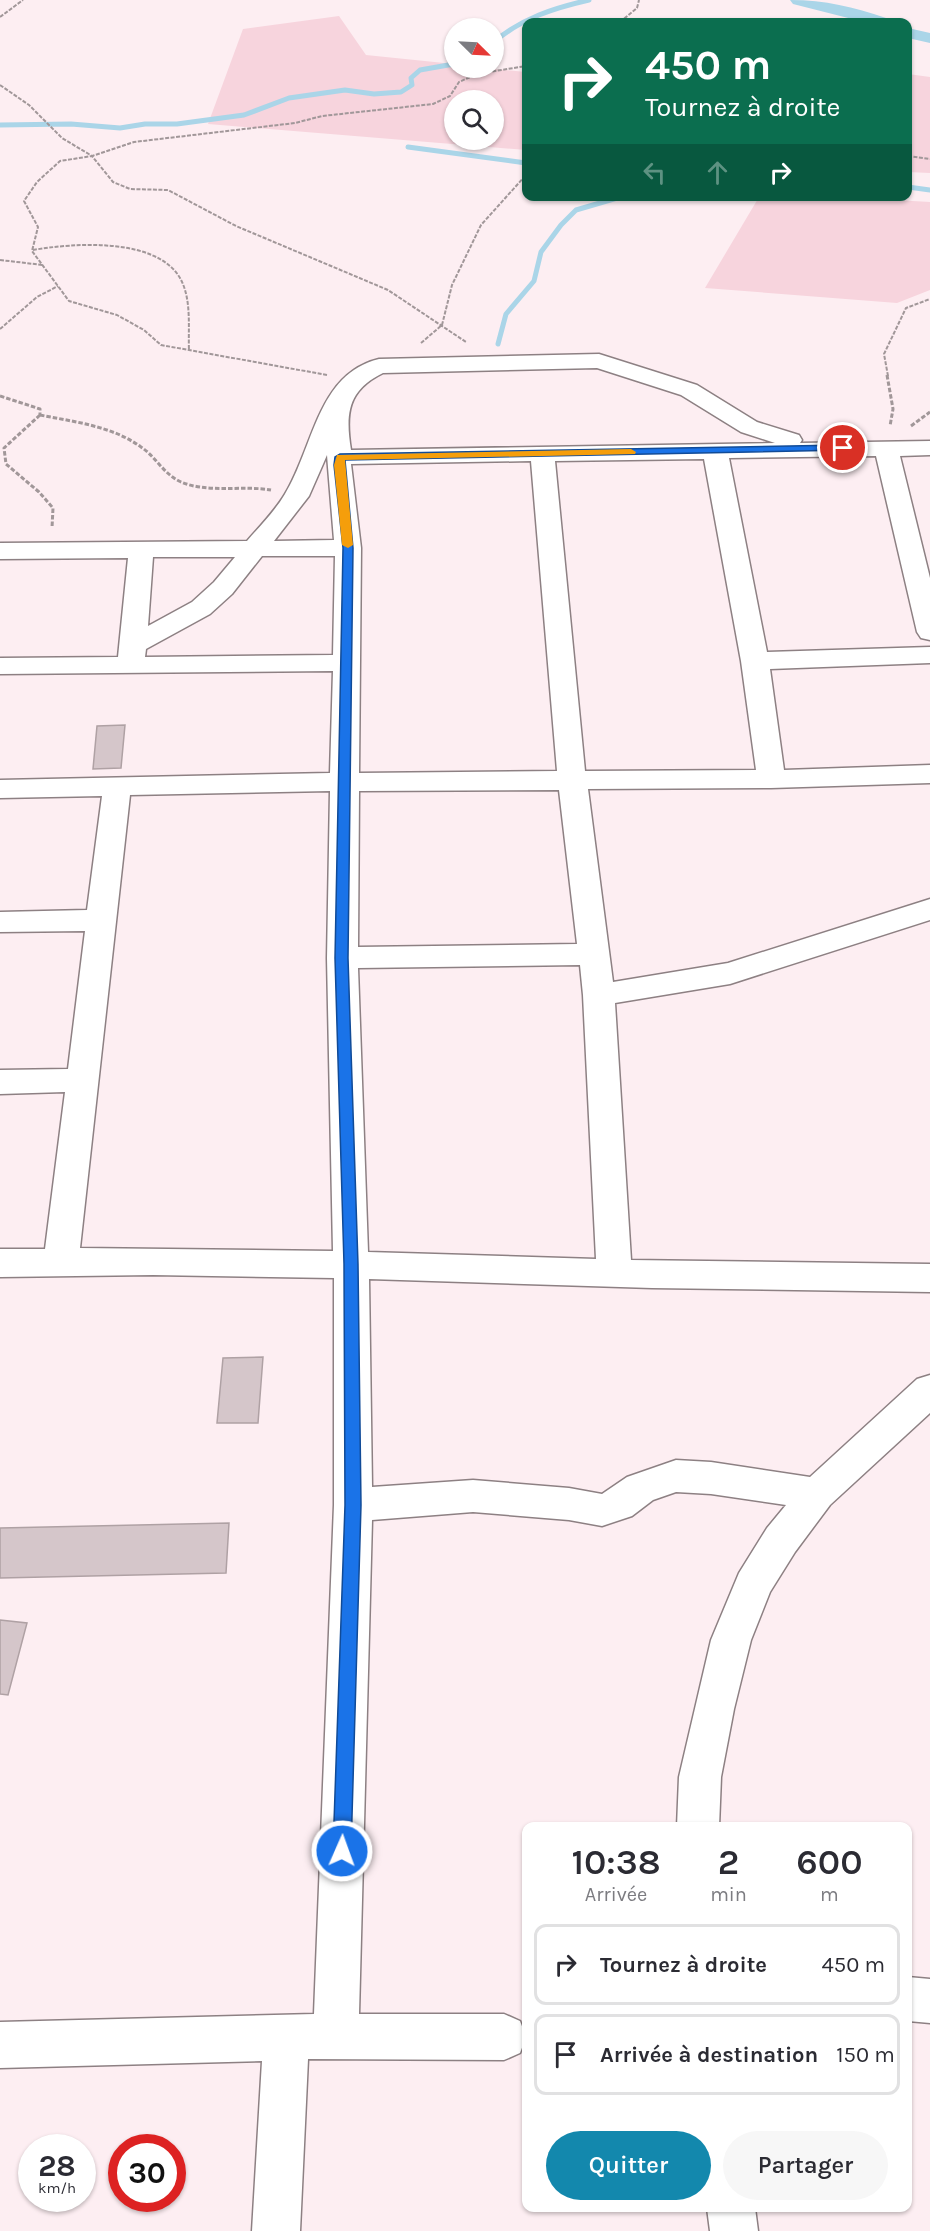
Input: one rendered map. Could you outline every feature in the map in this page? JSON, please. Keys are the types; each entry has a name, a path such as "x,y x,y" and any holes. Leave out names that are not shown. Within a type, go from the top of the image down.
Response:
{"street":[{"path":"131,656 201,608 223,588 297,496 326,433 335,400 361,373 379,366 599,361 689,390 748,427 792,441 800,449"},
{"path":"336,2036 353,1505 351,1264 342,958 348,548 339,465 337,417 347,387"},
{"path":"886,448 919,545 930,632"},
{"path":"340,457 930,448"},
{"path":"715,450 755,662 771,779"},
{"path":"542,453 572,780 599,995 614,1273"},
{"path":"0,551 348,548"},
{"path":"131,656 141,550"},
{"path":"755,662 930,655"},
{"path":"0,666 131,656 346,663"},
{"path":"0,789 344,782 771,779 930,774"},
{"path":"61,1261 117,787"},
{"path":"599,995 730,973 930,909"},
{"path":"0,922 100,920"},
{"path":"342,958 593,954"},
{"path":"0,1082 84,1080"},
{"path":"0,1263 61,1261 351,1264 614,1273 930,1278"},
{"path":"698,1822 700,1777 731,1640 753,1586 781,1540 817,1494 930,1390"},
{"path":"353,1505 473,1496 569,1504 602,1510 619,1505 640,1488 676,1476 711,1478 817,1494"},
{"path":"912,1999 930,2001"},
{"path":"0,2045 336,2036 504,2037"},
{"path":"276,2231 286,2037"},
{"path":"732,2212 734,2231"}],"path":[{"path":"0,17 23,0"},
{"path":"625,18 637,8 639,0"},
{"path":"32,251 39,227 24,201 37,182 60,161 92,156 134,142 295,123 322,116 434,104 450,96 459,82 477,74 522,67"},
{"path":"0,85 29,105 62,138 92,156 113,182 130,189 168,190 236,226 388,290 496,363"},
{"path":"912,157 930,159"},
{"path":"379,366 411,352 442,325 452,285 481,225 522,179"},
{"path":"32,251 54,245 130,249 148,253 167,264 179,276 188,301 189,351"},
{"path":"32,251 69,301 117,315 144,330 161,345 298,368 347,387"},
{"path":"0,260 44,265"},
{"path":"0,329 37,297 58,286"},
{"path":"886,448 893,409 884,354 906,308 922,300 930,299"},
{"path":"0,396 40,408 40,415 4,448 6,464 39,492 53,508 50,551"},
{"path":"40,415 108,430 141,447 179,482 208,486 258,487 297,496"}],"shaded area":[{"path":"339,16 366,55 444,63 444,78 504,78 504,70 522,72 522,150 504,148 504,90 444,90 444,143 208,124 243,29"},
{"path":"912,75 930,77 930,173 912,172"},
{"path":"757,201 930,202 930,290 897,303 705,288"}],"building":[{"path":"125,725 121,768 93,769 97,726"},
{"path":"263,1357 258,1423 217,1423 223,1358"},
{"path":"229,1523 226,1573 0,1578 0,1528"},
{"path":"0,1620 27,1623 8,1695 0,1694"}],"waterway":[{"path":"532,18 589,0"},
{"path":"799,0 868,18"},
{"path":"504,35 522,23"},
{"path":"912,34 930,38"},
{"path":"0,125 71,124 120,128 145,124 177,124 244,115 289,98 345,90 374,94 401,92 412,85 411,78 420,70 444,66"},
{"path":"408,147 522,162"},
{"path":"912,188 930,190"},
{"path":"498,344 506,314 534,281 541,252 561,225 576,210 607,201"}],"slow traffic":[{"path":"348,545 340,457 631,452"}],"route":[{"path":"342,1851 353,1505 351,1264 342,958 348,548 340,457 843,448"}]}
